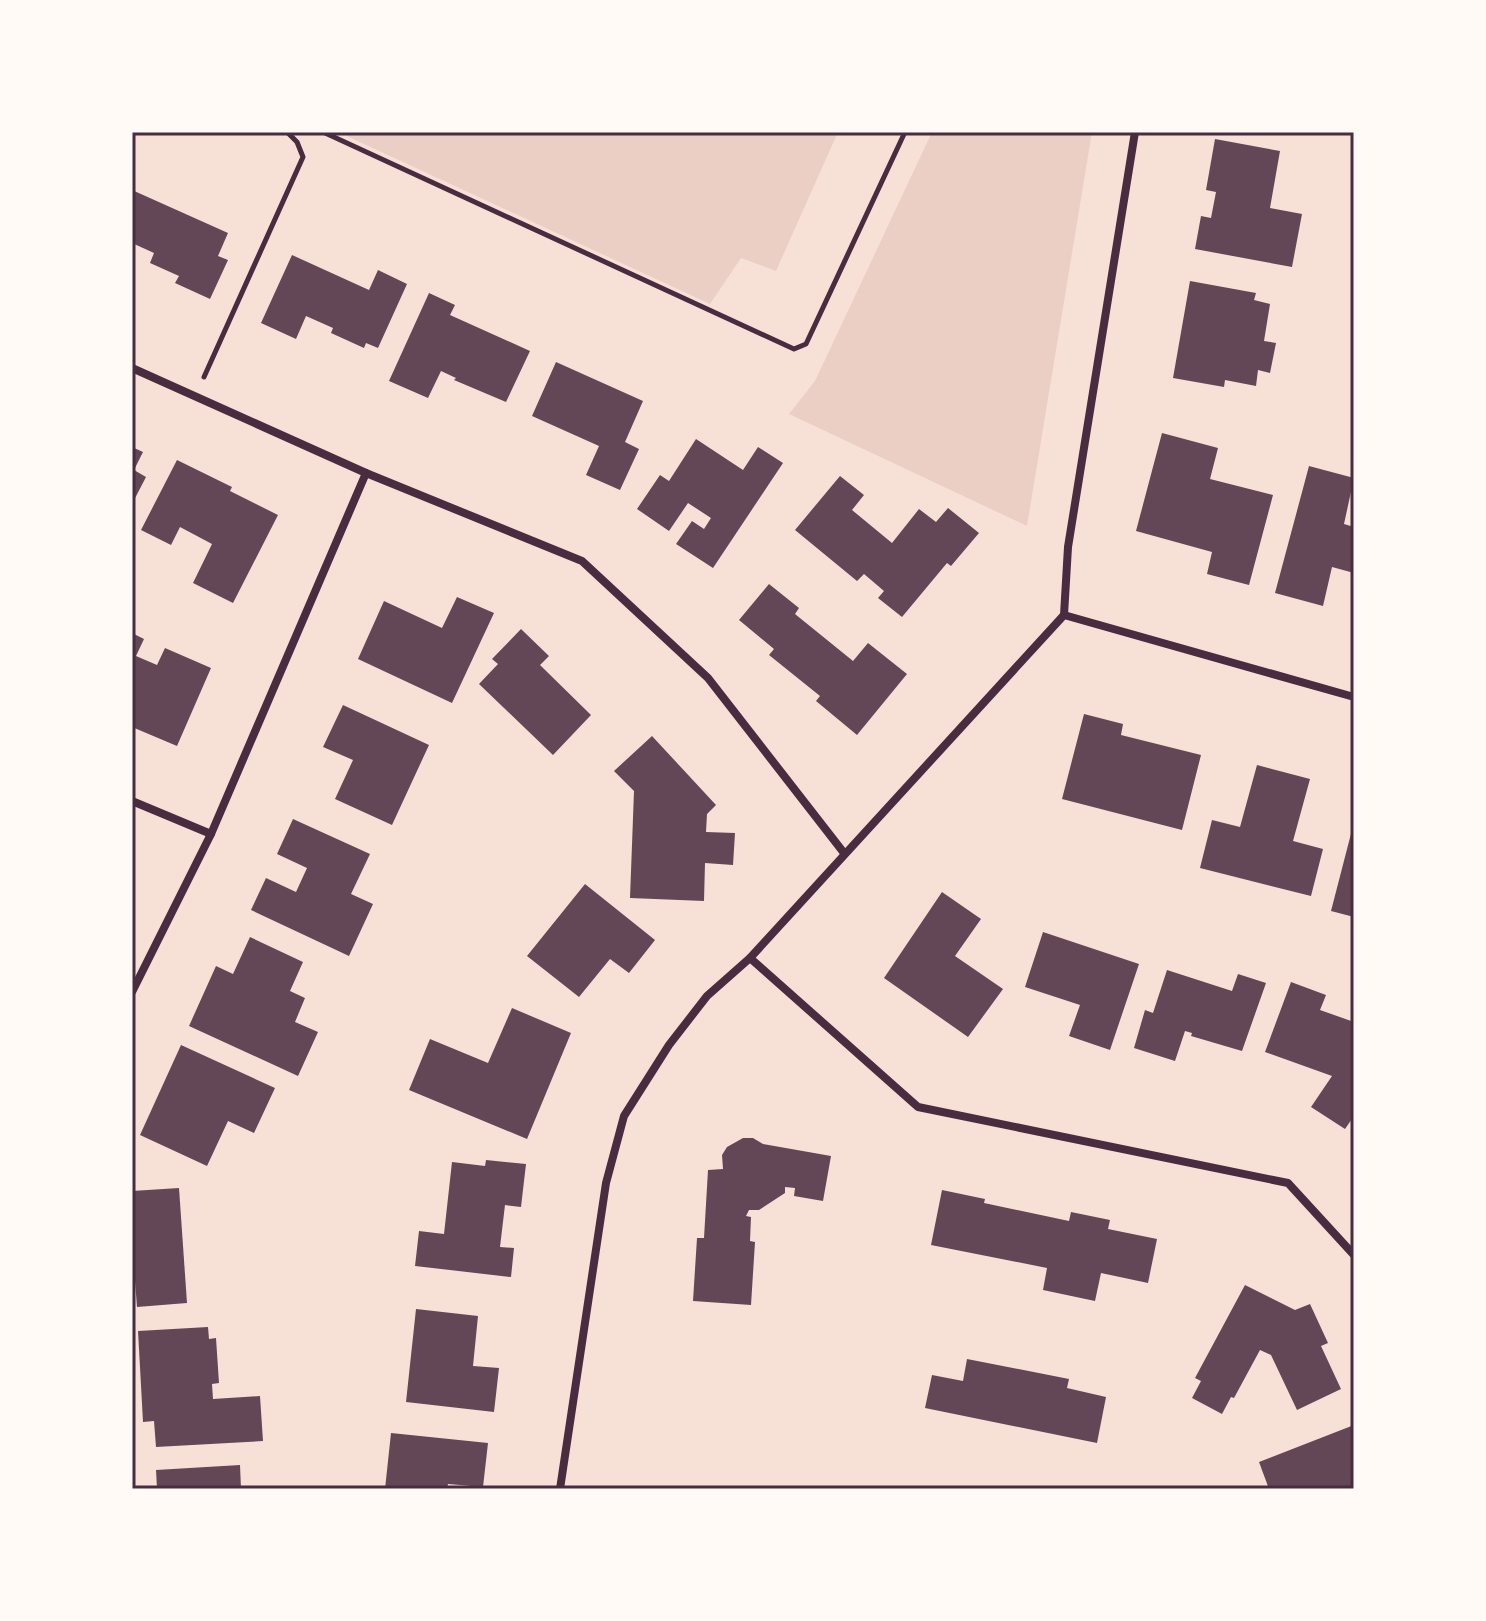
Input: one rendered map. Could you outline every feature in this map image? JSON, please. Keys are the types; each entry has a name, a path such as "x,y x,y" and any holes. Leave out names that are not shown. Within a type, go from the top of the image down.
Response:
{"street":[{"path":"560,1489 606,1183 624,1116 669,1045 707,996 750,958 1064,615 1068,547 1135,132"},
{"path":"132,368 366,473 582,561 708,678 844,853"},
{"path":"132,992 211,834 366,473"},
{"path":"1064,615 1354,697"},
{"path":"132,801 211,834"},
{"path":"750,958 918,1107 1288,1183 1354,1255"}],"path":[{"path":"195,396 303,157 297,142 287,132"},
{"path":"323,132 794,349 806,344 905,132"}],"shaded area":[{"path":"338,132 838,132 776,271 741,258 710,304"},
{"path":"932,132 1092,132 1027,526 789,414 815,381"}],"building":[{"path":"1215,139 1280,151 1270,208 1302,214 1292,267 1195,249 1201,216 1211,218 1216,192 1206,190"},
{"path":"132,190 228,233 218,256 228,260 210,299 175,283 179,276 150,263 154,253 132,243"},
{"path":"292,255 369,290 378,270 407,284 378,348 366,343 364,348 331,333 333,328 306,316 296,339 261,323"},
{"path":"1190,281 1256,293 1254,300 1270,304 1264,341 1276,343 1270,373 1258,370 1256,386 1225,380 1224,387 1173,378"},
{"path":"429,293 455,305 450,315 530,351 506,402 454,380 456,378 441,371 428,398 389,381"},
{"path":"556,362 643,401 625,442 639,449 620,490 586,475 599,446 532,416"},
{"path":"1162,433 1218,448 1210,479 1273,495 1249,585 1207,574 1212,552 1136,531"},
{"path":"696,439 743,470 758,447 783,463 713,568 676,544 692,521 704,529 711,518 688,503 669,531 637,509 660,475 669,481"},
{"path":"132,447 143,452 134,470 146,477 132,504"},
{"path":"177,460 232,487 230,491 278,515 233,603 193,583 212,544 180,527 171,545 141,530"},
{"path":"1309,466 1354,478 1344,524 1354,527 1354,573 1332,567 1323,606 1275,593"},
{"path":"840,476 864,495 852,510 892,543 919,509 936,522 948,508 979,533 951,566 947,563 902,617 878,598 884,591 864,574 857,581 795,530"},
{"path":"769,584 799,608 795,614 853,661 868,643 907,674 857,735 816,701 820,696 769,655 774,649 739,620"},
{"path":"457,597 494,613 452,703 358,659 384,601 442,628"},
{"path":"521,629 549,656 540,665 591,715 553,755 479,684 498,664 492,659"},
{"path":"132,633 144,639 136,656 157,665 165,648 211,668 177,746 132,727"},
{"path":"343,705 429,745 392,825 335,799 353,760 323,747"},
{"path":"1084,714 1123,724 1121,735 1201,755 1182,830 1062,799"},
{"path":"652,736 716,805 707,814 706,832 735,833 733,865 705,863 704,901 630,898 634,791 614,771"},
{"path":"1257,765 1310,779 1293,841 1323,849 1311,896 1200,868 1212,820 1240,827"},
{"path":"293,819 370,854 351,894 373,904 349,956 251,910 266,878 296,892 307,868 277,854"},
{"path":"1354,826 1354,917 1331,911"},
{"path":"585,884 655,940 629,973 610,959 579,997 527,956"},
{"path":"942,892 981,919 955,956 1003,989 968,1037 884,978"},
{"path":"1043,932 1139,964 1110,1050 1069,1036 1080,1005 1025,987"},
{"path":"250,937 303,962 290,991 305,998 295,1022 318,1032 298,1076 189,1026 216,966 233,974"},
{"path":"1167,970 1232,991 1238,974 1266,983 1242,1051 1191,1036 1192,1033 1185,1031 1175,1061 1134,1048 1145,1010 1153,1013"},
{"path":"1291,982 1326,995 1320,1010 1354,1022 1354,1116 1345,1129 1311,1107 1332,1076 1265,1052"},
{"path":"512,1008 571,1033 527,1139 409,1090 430,1039 488,1063"},
{"path":"181,1045 275,1088 254,1133 228,1121 207,1166 140,1135"},
{"path":"743,1138 831,1156 823,1201 794,1196 795,1188 785,1187 785,1193 759,1210 749,1210 746,1216 751,1217 750,1241 755,1242 751,1305 693,1301 697,1238 704,1238 708,1170 723,1169 722,1155 727,1147"},
{"path":"486,1160 526,1164 521,1207 505,1205 500,1247 514,1248 511,1277 415,1266 419,1231 444,1234 452,1162 485,1166"},
{"path":"179,1188 187,1303 137,1307 132,1191"},
{"path":"942,1190 985,1199 984,1203 1069,1221 1071,1212 1110,1220 1108,1229 1157,1239 1148,1283 1101,1273 1095,1301 1043,1290 1047,1268 931,1245"},
{"path":"1245,1285 1295,1310 1310,1304 1328,1343 1321,1346 1341,1389 1297,1410 1271,1355 1260,1350 1222,1414 1192,1398 1201,1381 1195,1378"},
{"path":"416,1309 478,1316 473,1366 499,1368 494,1412 406,1402"},
{"path":"208,1327 209,1339 216,1338 219,1383 212,1384 213,1399 260,1396 263,1441 156,1447 154,1421 143,1422 138,1331"},
{"path":"967,1359 1069,1379 1067,1388 1106,1397 1097,1443 925,1408 932,1375 963,1381"},
{"path":"1354,1425 1354,1489 1269,1489 1259,1462"},
{"path":"391,1433 488,1443 483,1487 448,1484 447,1489 385,1489"},
{"path":"240,1465 241,1489 157,1489 156,1470"}]}
